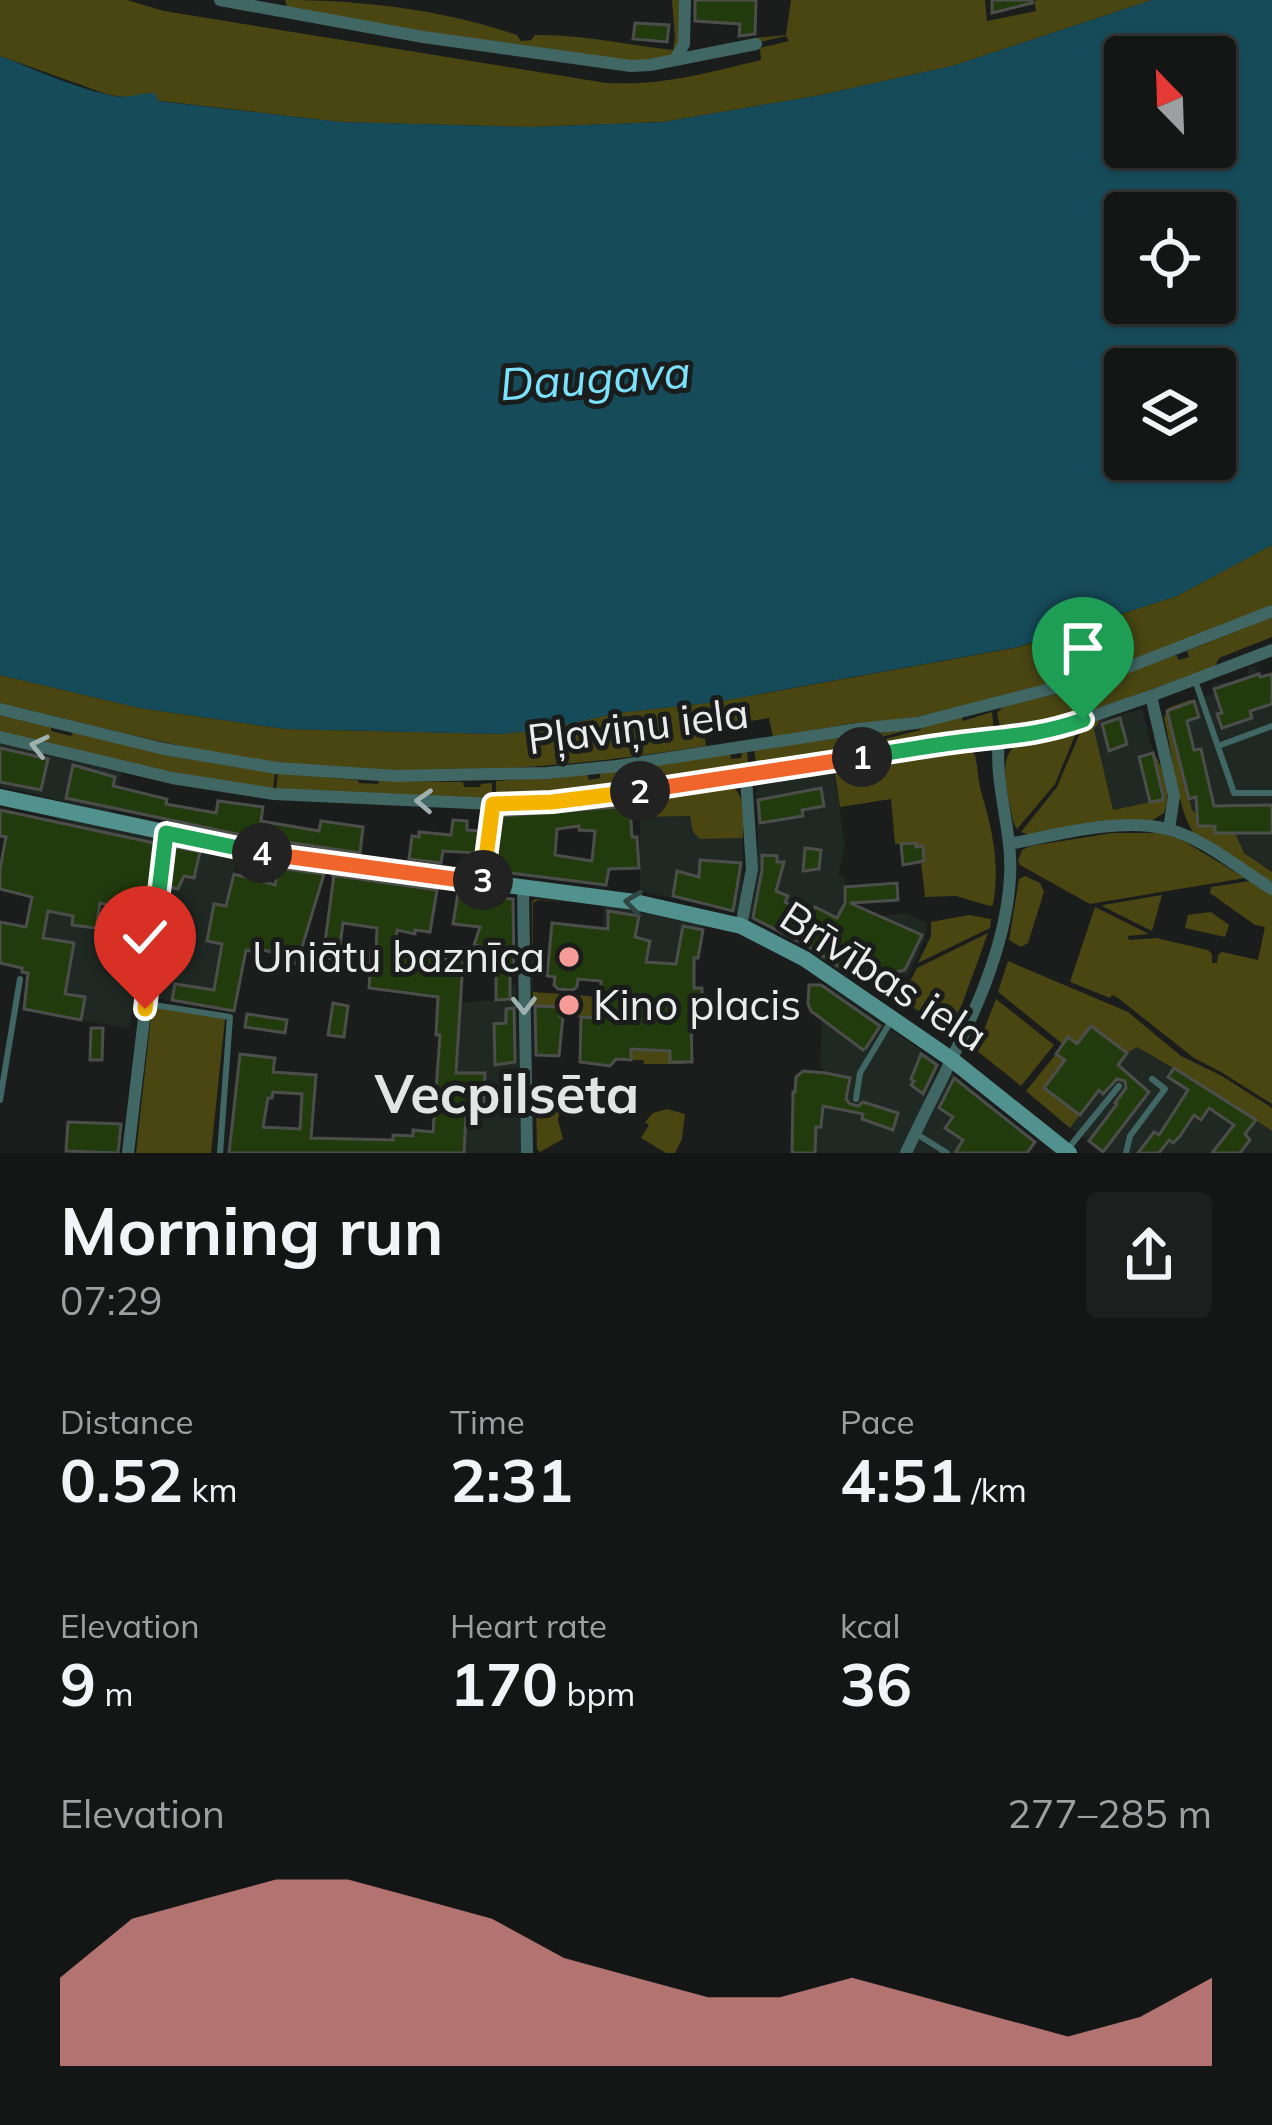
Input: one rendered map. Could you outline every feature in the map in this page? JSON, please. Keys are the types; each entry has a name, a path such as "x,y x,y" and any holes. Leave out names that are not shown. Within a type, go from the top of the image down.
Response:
{"main road":[{"name":"Brīvības iela","path":"0,797 325,863 635,902 741,926 790,949 951,1059 1067,1152"}],"street":[{"path":"220,0 424,37 631,66 757,44"},
{"path":"675,60 684,44 685,0"},
{"name":"Pļaviņu iela","path":"0,709 164,749 277,768 395,776 547,773 917,723 1113,673 1272,611"},
{"name":"Pļaviņu iela","path":"0,737 172,778 274,794 493,804 552,802 1046,732 1272,650"},
{"path":"1151,696 1174,796 1169,829"},
{"path":"906,1153 951,1059 1003,930 1010,889 1009,844 998,740"},
{"path":"741,926 752,868 746,776"},
{"path":"483,883 493,804"},
{"path":"1009,844 1097,829 1143,825 1169,829 1272,889"},
{"path":"128,1153 166,833"},
{"path":"523,888 527,1153"}],"lane":[{"path":"1195,680 1234,793 1272,793"},
{"path":"1218,746 1272,726"},
{"path":"0,1100 20,979"},
{"path":"146,1004 230,1017 220,1153"},
{"path":"856,1099 860,1073 892,1019"},
{"path":"1126,1153 1130,1136 1165,1089 1152,1079"},
{"path":"1067,1152 1119,1086"},
{"path":"915,1133 947,1153"}],"shaded area":[{"path":"0,0 127,0 164,11 627,83 684,78 761,60 760,48 789,41 786,36 755,43 754,38 786,35 791,0 985,0 987,21 1036,11 1037,0 1152,0 952,66 821,95 663,122 531,127 341,122 109,95 0,56"},
{"path":"285,0 373,4 432,13 489,26 517,35 521,41 552,35 673,50 672,0 680,0 680,47 675,55 633,62 432,34 287,8"},
{"path":"1272,545 1272,605 1120,665 904,720 773,737 769,718 704,729 706,746 652,754 488,769 323,767 201,750 0,703 0,675 140,708 286,729 500,734 546,729 617,713 716,702 1019,647 1177,596"},
{"path":"1272,617 1272,637 1219,658 1215,666 1066,721 1038,729 1001,731 997,713 1003,707 1088,686 1176,655 1179,660 1189,657 1187,651"},
{"path":"1254,666 1261,677 1272,674 1272,872 1215,833 1192,810 1167,711 1215,693 1212,684 1251,680 1249,667"},
{"path":"1194,701 1167,711 1192,810 1215,826 1215,833 1235,833 1244,853 1272,872 1272,884 1196,836 1189,826 1164,718 1168,708"},
{"path":"1142,709 1165,799 1113,810 1094,729 1101,720"},
{"path":"992,712 994,732 761,769 760,766 809,759 922,726"},
{"path":"0,715 71,736 73,732 170,756 275,773 273,789 206,780 0,734"},
{"path":"1101,720 1094,729 1113,810 1165,799 1154,753 1166,782 1167,798 1164,813 1153,820 1030,835 1021,832 1057,787 1083,726"},
{"path":"1078,728 1055,784 1017,829 1005,778 1012,748"},
{"path":"912,729 807,756 756,763 754,749"},
{"path":"0,742 122,773 111,813 0,786"},
{"path":"954,747 955,753 975,755 994,849 996,877 990,906 956,896 925,897 923,847 895,844 891,799 840,807 834,765"},
{"path":"742,751 747,751 749,771 549,798 496,800 496,781 587,774 589,780 600,778 600,773 730,753 731,759 741,758"},
{"path":"834,765 845,848 838,875 846,878 840,912 868,918 906,913 927,923 909,974 888,982 854,963 846,976 797,942 748,918 754,893 760,782"},
{"path":"278,773 378,784 463,782 464,787 480,787 492,783 492,800 276,789"},
{"path":"729,785 741,801 743,838 700,839 693,832 690,816 640,817 639,805 496,817 506,809"},
{"path":"691,816 693,832 700,839 743,838 737,912 640,891 640,817"},
{"path":"57,817 161,840 129,1029 24,1009 28,973 22,972 24,937"},
{"path":"1112,833 1160,833 1182,840 1245,878 1090,904 1018,861 1022,850 1031,846"},
{"path":"174,843 238,857 226,905 258,932 254,952 246,951 234,1011 151,997"},
{"path":"1025,876 1040,883 1044,892 1028,943 1021,947 1009,940 1019,879"},
{"path":"1250,881 1272,895 1272,1104 1194,1058 1118,998 1070,982 1095,907 1149,934 1128,936 1129,940 1156,938 1208,950 1212,963 1217,963 1222,952 1258,960 1265,927 1210,893 1211,887"},
{"path":"1162,895 1152,931 1102,906 1103,905"},
{"name":"Kino placis","path":"532,902 568,902 533,903 533,992 600,997 599,1018 560,1016 554,1007 533,1006"},
{"path":"604,905 704,924 694,974 695,988 702,988 702,1004 695,1004 695,1018 691,1019 692,1062 670,1062 599,1001"},
{"path":"1211,912 1229,925 1225,937 1185,928 1188,915"},
{"path":"969,915 991,919 990,928 918,963 931,936 931,922"},
{"path":"988,933 950,1029 895,996 894,991 917,968"},
{"path":"1008,961 1128,1012 1181,1056 1272,1108 1272,1131 1137,1047 1127,1053 1091,1026 1078,1043 1064,1045 998,992"},
{"path":"510,985 516,985 521,1153 432,1153 440,1035 454,1003 509,999"},
{"path":"812,985 826,985 941,1064 900,1153 792,1153 793,1092 803,1071 825,1072 820,1066 822,1020 809,1009 808,990"},
{"path":"996,999 1054,1045 1021,1086 976,1050"},
{"path":"152,1007 225,1019 211,1153 136,1153"},
{"path":"1091,1026 1137,1047 1272,1131 1272,1153 1105,1153 1070,1128 1079,1116 1044,1088 1064,1061 1056,1054 1063,1044"},
{"path":"631,1049 670,1050 671,1062 684,1064 644,1064 631,1060"},
{"path":"1056,1054 1065,1060 1044,1088 1080,1115 1070,1128 1026,1091"},
{"path":"950,1071 1036,1143 1027,1153 912,1153"},
{"path":"542,1100 561,1102 558,1120 563,1139 540,1152 536,1108"},
{"path":"667,1109 685,1114 675,1153 666,1153 641,1138 653,1113"}],"water":[{"name":"Daugava","path":"1152,0 1272,0 1272,545 1177,596 1018,647 716,702 617,713 500,734 286,729 140,708 0,675 0,56 95,92 116,96 155,93 158,101 341,122 531,127 663,122 952,66"}],"building":[{"path":"695,0 756,0 755,34 739,36 740,24 695,21"},
{"path":"992,0 1032,0 1032,3 992,13"},
{"path":"635,23 669,25 667,42 633,39"},
{"path":"1272,674 1272,704 1250,711 1252,718 1222,728 1214,689"},
{"path":"1194,701 1199,717 1187,721 1194,750 1201,749 1214,806 1272,805 1272,833 1215,833 1215,826 1198,826 1196,797 1189,799 1167,711"},
{"path":"1120,718 1127,744 1109,751 1102,724"},
{"path":"0,748 48,759 41,790 0,782"},
{"path":"1153,753 1163,800 1150,802 1139,757"},
{"path":"73,765 115,777 113,786 167,799 166,804 216,813 218,801 263,807 261,821 319,831 321,821 363,827 360,853 246,836 66,798"},
{"path":"821,788 824,806 802,810 803,816 760,823 758,800"},
{"path":"630,806 639,868 609,869 606,885 495,871 502,816","holes":["579,826 579,830 595,831 592,861 555,855 557,829"]},
{"path":"0,810 154,843 147,908 100,903 96,928 72,925 73,916 48,911 43,938 74,943 65,994 85,997 81,1020 24,1009 28,973 0,963 0,922 26,927 32,897 0,889 6,837 0,836"},
{"path":"453,820 467,821 467,830 479,831 476,853 443,851 441,863 409,859 412,836 419,837 419,832 451,835"},
{"path":"916,843 916,847 923,846 924,861 903,865 901,844"},
{"path":"175,847 200,852 194,878 184,876 178,889 170,887"},
{"path":"805,848 821,850 819,869 803,871"},
{"path":"762,855 784,862 776,891 788,896 785,902 811,914 815,907 837,918 845,903 845,887 897,883 898,900 850,903 922,935 905,970 893,973 857,956 848,973 753,918"},
{"path":"700,860 741,863 733,911 673,896 677,871 699,877"},
{"path":"279,868 324,874 297,964 282,960 284,955 246,950 234,1011 172,1000 175,984 214,990 222,944 207,941 214,904 226,906 234,874 275,885"},
{"path":"334,875 437,890 430,932 397,930 395,954 463,960 456,1073 485,1073 483,1115 466,1115 464,1153 229,1153 240,1054 275,1058 273,1072 316,1075 311,1138 393,1140 393,1135 413,1136 413,1130 433,1132 438,997 369,988 377,928 343,923 338,960 323,957","holes":["273,1092 302,1094 300,1129 263,1127"]},
{"path":"458,893 513,899 510,999 496,1000 496,969 485,969 488,948 474,945 480,927 453,924"},
{"path":"608,911 639,916 635,937 650,941 646,962 676,964 683,926 703,930 698,958 694,958 694,988 702,988 702,1004 695,1004 695,1018 691,1018 692,1062 670,1062 670,1051 631,1049 631,1060 616,1059 610,1066 580,1062 581,1017 598,1018 601,981 578,979 573,990 554,985 555,977 547,976 552,923 608,929"},
{"path":"167,915 177,917 178,946 184,948 181,967 161,964"},
{"path":"809,985 821,985 880,1026 866,1048 811,1011"},
{"path":"333,1003 348,1006 344,1037 328,1035"},
{"path":"535,1006 560,1007 559,1056 536,1055"},
{"path":"514,1008 515,1062 495,1065 494,1024 506,1023 506,1009"},
{"path":"247,1014 287,1020 285,1033 245,1027"},
{"path":"1091,1026 1127,1053 1118,1065 1149,1092 1103,1152 1089,1141 1117,1104 1125,1081 1117,1079 1103,1094 1099,1090 1080,1115 1044,1088 1065,1060 1056,1054 1068,1037 1077,1044"},
{"path":"91,1028 103,1028 102,1060 90,1060"},
{"path":"921,1054 937,1065 923,1094 911,1085"},
{"path":"1174,1068 1256,1120 1245,1134 1250,1140 1240,1153 1212,1153 1234,1125 1209,1108 1201,1120 1194,1115 1180,1136 1173,1143 1169,1140 1159,1153 1138,1153 1154,1132 1159,1135 1188,1090 1168,1077"},
{"path":"803,1071 850,1078 846,1099 850,1104 863,1102 898,1113 893,1130 862,1119 863,1114 823,1106 815,1153 792,1153 793,1092 796,1077"},
{"path":"954,1078 1035,1142 1027,1153 955,1153 963,1140 945,1128 953,1117 939,1108"},
{"path":"68,1122 121,1124 118,1153 66,1151"}],"place":[{"name":"Uniātu baznīca","path":"569,957"},
{"name":"Kino placis","path":"569,1005"}],"district":[{"name":"Vecpilsēta","path":"507,1094"}],"route":[{"path":"145,1009 166,833 325,863 483,883 493,804 552,802 753,776 1046,732 1083,720"}]}
